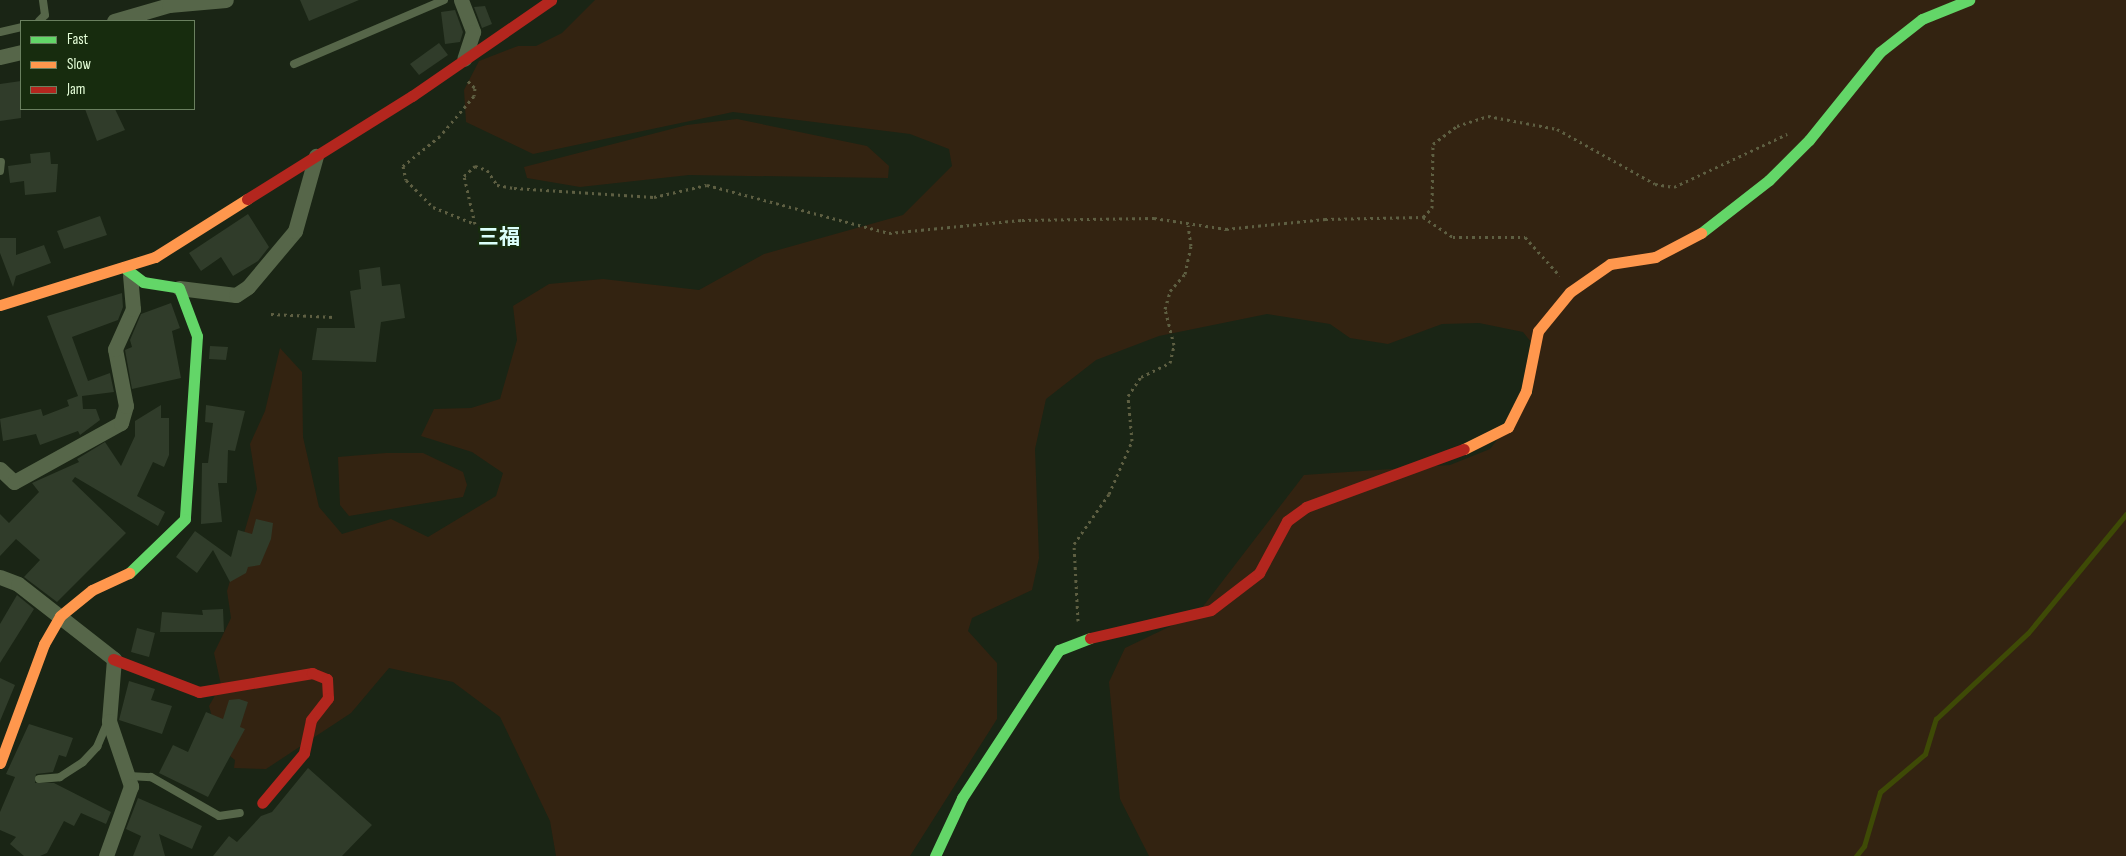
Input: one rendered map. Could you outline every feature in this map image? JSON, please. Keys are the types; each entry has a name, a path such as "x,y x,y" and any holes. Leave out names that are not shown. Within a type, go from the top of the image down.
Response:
{"street":[{"path":"117,20 169,5 226,0"},
{"path":"461,0 473,32 464,60"},
{"path":"0,303 128,272 316,156 464,60 551,0"},
{"path":"935,856 962,798 1038,677 1059,650 1077,641 1211,610 1258,573 1287,521 1306,507 1452,455 1508,427 1526,391 1538,332 1570,292 1610,264 1655,257 1690,242 1769,180 1809,140 1880,52 1922,19 1969,0"},
{"path":"0,57 20,52"},
{"path":"128,272 179,288 236,295 248,287 295,231 316,156"},
{"path":"0,469 14,482 121,424 126,400 115,349 135,302 128,272"},
{"path":"0,763 44,644 60,616 92,590 135,570 185,519 190,394 199,346 179,288"},
{"path":"0,578 18,584 113,659 199,692 306,674 327,680 328,698 311,720 304,753 262,803"},
{"path":"106,856 128,796 130,776 109,719 113,659"}],"lane":[{"path":"40,20 45,16 43,0"},
{"path":"294,64 444,0"},
{"path":"0,32 20,27"},
{"path":"0,171 1,162"},
{"path":"39,779 60,777 83,762 97,747 109,719"},
{"path":"130,776 150,777 219,816 240,813"}],"path":[{"path":"460,83 472,83 474,96 440,136 403,166 406,180 433,207 463,223 476,224 464,176 475,166 487,170 497,185 514,188 654,197 707,185 889,233 1022,220 1154,218 1226,229 1325,219 1423,217 1452,237 1525,237 1550,259 1570,292"},
{"path":"1423,217 1432,208 1433,144 1457,126 1488,116 1557,129 1655,184 1674,187 1785,133 1809,140"},
{"path":"1077,641 1074,544 1109,494 1132,441 1128,396 1141,377 1170,363 1174,344 1172,329 1165,309 1170,291 1185,274 1192,246 1188,224"},
{"path":"271,314 334,316"}],"shaded area":[{"path":"595,0 2126,0 2126,856 1149,856 1120,799 1109,682 1125,648 1198,613 1304,475 1450,465 1490,449 1533,393 1535,347 1523,332 1479,323 1442,324 1388,344 1350,338 1330,324 1267,314 1159,336 1096,360 1046,399 1035,449 1039,558 1032,590 972,618 968,631 997,663 997,719 910,856 556,856 550,821 500,717 453,682 389,668 351,713 266,769 234,768 235,760 221,749 209,706 221,685 214,653 231,618 227,591 257,489 250,444 265,411 280,348 302,372 303,437 319,507 342,534 391,519 428,537 496,496 503,473 472,452 421,436 434,409 471,408 500,399 517,340 513,306 549,284 603,279 699,290 764,254 903,215 952,166 949,149 910,134 733,112 533,154 466,122 464,90 479,61 518,46 536,46 562,33"},
{"path":"737,119 867,146 889,166 888,178 689,175 580,187 527,178 524,167 687,125"},
{"path":"386,453 423,453 463,472 467,485 463,497 349,516 340,505 338,457"}],"building":[{"path":"300,0 359,0 309,21"},
{"path":"485,6 492,24 482,28 474,7"},
{"path":"455,10 463,32 460,42 445,44 441,12"},
{"path":"439,43 448,55 419,75 410,64"},
{"path":"20,81 21,118 0,121 0,84"},
{"path":"85,110 115,110 125,130 97,141"},
{"path":"50,152 51,164 58,164 56,192 25,195 24,181 10,183 8,166 31,163 30,154"},
{"path":"248,214 269,247 258,261 233,276 221,257 201,271 189,253"},
{"path":"100,216 107,235 64,249 57,231"},
{"path":"0,238 16,238 16,255 44,245 51,263 16,276 13,287 0,253"},
{"path":"380,267 382,286 400,284 405,318 381,322 376,362 312,360 317,328 355,328 350,291 361,289 359,270"},
{"path":"122,293 123,307 118,320 72,337 88,381 110,373 114,392 82,396 83,409 96,409 100,420 80,435 78,431 40,445 36,434 3,441 0,419 41,409 43,416 69,406 67,400 78,396 47,316"},
{"path":"171,303 180,328 172,331 181,378 132,389 125,350 132,347 130,340 141,314"},
{"path":"210,346 228,347 226,360 209,359"},
{"path":"161,405 161,418 169,418 169,455 164,467 153,462 137,496 165,512 158,526 75,477 72,481 126,533 57,602 24,577 40,560 16,539 0,556 0,514 9,523 39,492 32,483 79,462 77,459 105,442 121,466 135,436 135,421"},
{"path":"206,405 245,411 235,451 228,450 227,483 218,483 222,522 201,524 202,463 208,463 213,423 205,422"},
{"path":"256,519 273,523 271,539 260,565 248,567 246,573 230,582 213,550 197,573 176,557 195,531 231,557 238,530 252,534"},
{"path":"17,595 34,609 0,663 0,624"},
{"path":"223,609 224,632 160,632 162,612 203,615 202,610"},
{"path":"137,628 155,633 149,657 131,652"},
{"path":"0,678 15,685 0,721"},
{"path":"129,681 155,689 151,700 172,706 162,734 119,720"},
{"path":"239,699 248,702 240,727 245,729 208,797 159,773 173,745 188,752 206,712 223,719 229,700"},
{"path":"29,724 73,738 66,757 59,755 53,772 36,774 35,783 54,783 111,812 106,824 81,813 74,826 64,821 47,853 40,856 24,856 10,844 16,837 0,830 0,812 15,777 6,774"},
{"path":"308,768 372,825 342,856 213,856 229,836 237,842 261,816 272,812"},
{"path":"138,798 202,826 192,849 159,834 165,856 133,856 141,836 126,829"}],"waterway":[{"path":"1856,856 1864,846 1880,792 1925,754 1936,719 2028,633 2126,514"}],"traffic: fast":[{"path":"1701,233 1769,180 1809,140 1880,52 1922,19 1969,0"},
{"path":"126,269 143,282 179,288 197,336 185,519 129,573"},
{"path":"935,856 962,798 1059,650 1090,638"}],"traffic: slow":[{"path":"0,305 155,257 247,199"},
{"path":"1464,449 1508,427 1526,391 1538,331 1570,292 1610,264 1655,257 1701,233"},
{"path":"0,763 44,644 60,616 92,590 129,573"}],"traffic: jam":[{"path":"247,199 412,96 551,0"},
{"path":"1090,638 1211,610 1259,573 1287,521 1306,507 1464,449"},
{"path":"113,659 199,692 312,673 327,679 328,698 311,720 304,753 262,803"}],"district":[{"name":"三福","path":"499,238"}]}
